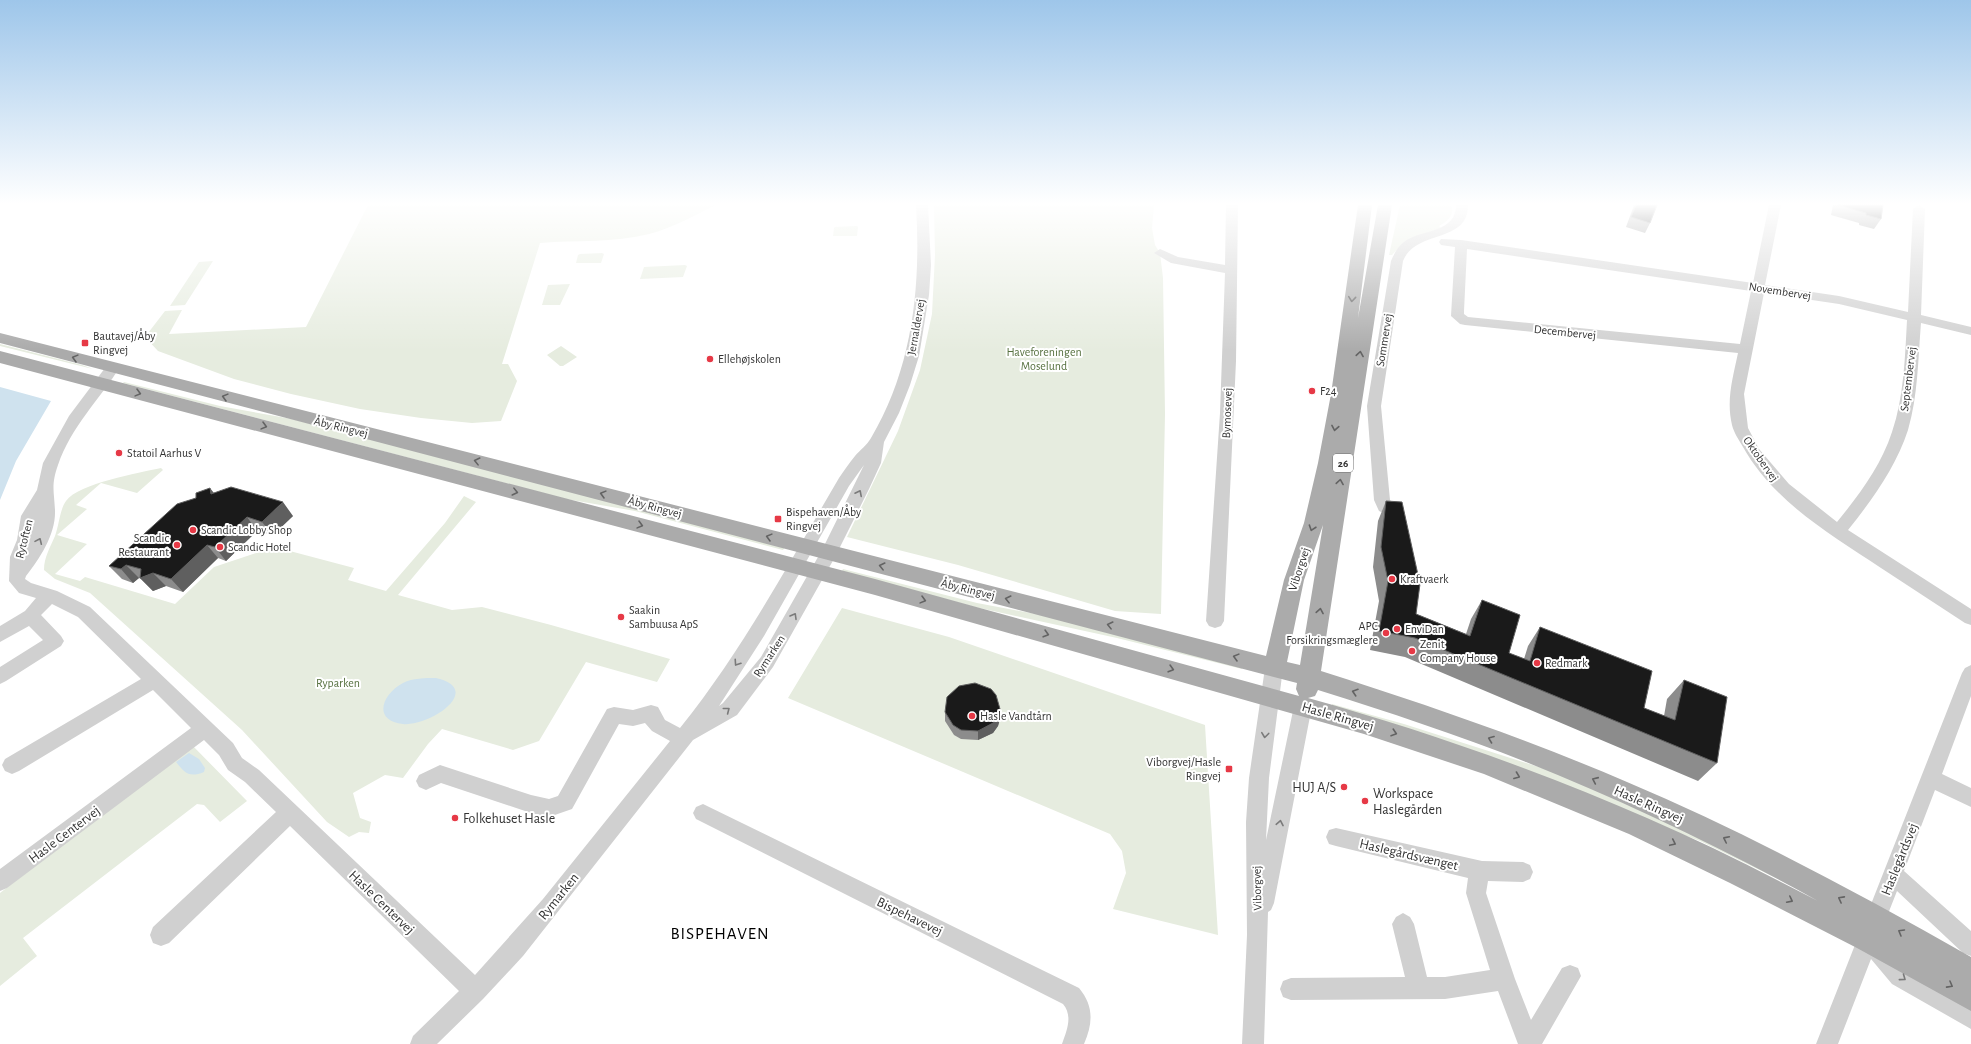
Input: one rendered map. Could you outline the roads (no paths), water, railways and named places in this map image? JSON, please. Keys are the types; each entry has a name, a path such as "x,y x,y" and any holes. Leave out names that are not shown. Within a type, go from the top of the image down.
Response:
{"main road":[{"name":"Viborgvej","path":"1274,668 1294,580 1314,523 1328,462 1340,394 1359,254"},
{"name":"Viborgvej","path":"1303,706 1309,677 1377,254"},
{"name":"Åby Ringvej","path":"0,338 1309,677"},
{"name":"Åby Ringvej","path":"0,357 796,566 1270,696"},
{"name":"Hasle Ringvej","path":"1309,677 1447,722 1567,768 1725,839 1871,928 1971,997"},
{"name":"Hasle Ringvej","path":"1270,696 1457,754 1566,796 1638,826 1740,874 1871,928 1971,972"}],"street":[{"name":"Jernaldervej","path":"818,572 873,464 877,442 897,402 910,361 918,325 924,254"},
{"path":"1162,254 1175,260 1232,270"},
{"name":"Bymosevej","path":"1215,621 1227,431 1232,254"},
{"name":"Sommervej","path":"1390,510 1385,507 1382,500 1374,414 1397,261 1401,254"},
{"name":"Decembervej","path":"1460,254 1457,311 1458,316 1465,321 1745,349"},
{"name":"Novembervej","path":"1528,254 1839,300 1971,331"},
{"name":"Oktobervej","path":"1765,254 1737,394 1738,411 1742,431 1764,467 1780,485 1817,517 1971,618"},
{"name":"Septembervej","path":"1838,532 1871,490 1897,440 1908,400 1915,317 1918,254"},
{"name":"Rytoften","path":"18,573 32,556 42,536 47,511 43,494 51,461 86,402 113,368"},
{"name":"Jernaldervej","path":"796,566 844,482 858,462 877,442"},
{"name":"Rymarken","path":"421,1044 475,991 550,906 708,707 758,631 796,566"},
{"name":"Rymarken","path":"682,738 730,710 767,662 818,572"},
{"name":"Hasle Centervej","path":"18,573 17,581 25,588 51,596 84,612 226,749 235,764 252,776 475,991"},
{"path":"0,635 31,616 36,607 51,596"},
{"path":"0,676 54,641 31,616"},
{"name":"Viborgvej","path":"1253,1044 1258,935 1256,822 1274,668"},
{"name":"Haslegårdsvej","path":"1827,1044 1971,673"},
{"path":"12,765 155,680"},
{"name":"Viborgvej","path":"1258,935 1303,706"},
{"path":"426,781 440,774 531,804 549,808 565,803 614,715 633,718 651,713 652,719 660,726 682,738"},
{"name":"Hasle Centervej","path":"0,881 204,729"},
{"path":"1931,778 1971,798"},
{"path":"161,935 290,812"},
{"name":"Bispehavevej","path":"703,813 1071,996 1078,1005 1081,1018 1073,1044"},
{"name":"Haslegårdsvænget","path":"1336,837 1482,870 1523,872"},
{"path":"1482,870 1477,880 1476,893 1504,979 1529,1044"},
{"path":"1892,874 1971,945"},
{"path":"1403,924 1420,988"},
{"name":"Hasle Ringvej","path":"1871,928 1874,946 1900,976 1971,1018"},
{"path":"1529,1044 1570,976"},
{"path":"1291,989 1445,988 1504,979"}],"water":[{"path":"0,387 51,401 16,461 0,500"},
{"path":"436,678 450,683 455,690 454,698 448,706 438,714 426,720 414,723 403,724 393,722 387,718 384,713 384,706 390,694 396,688 411,680"},
{"path":"189,753 199,759 205,768 204,772 195,775 185,772 176,762"}],"place":[{"name":"Bautavej/Åby Ringvej","path":"85,343"},
{"name":"Ellehøjskolen","path":"710,359"},
{"name":"F24","path":"1312,391"},
{"name":"Statoil Aarhus V","path":"119,453"},
{"name":"Bispehaven/Åby Ringvej","path":"778,519"},
{"name":"Scandic Lobby Shop","path":"193,530"},
{"name":"Scandic Restaurant","path":"177,545"},
{"name":"Scandic Hotel","path":"220,547"},
{"name":"Kraftvaerk","path":"1392,579"},
{"name":"Saakin Sambuusa ApS","path":"621,617"},
{"name":"EnviDan","path":"1397,629"},
{"name":"APC Forsikringsmæglere","path":"1386,633"},
{"name":"Zenit Company House","path":"1412,651"},
{"name":"Redmark","path":"1537,663"},
{"name":"Hasle Vandtårn","path":"972,716"},
{"name":"Viborgvej/Hasle Ringvej","path":"1229,769"},
{"name":"HUJ A/S","path":"1344,787"},
{"name":"Workspace Haslegården","path":"1365,801"},
{"name":"Folkehuset Hasle","path":"455,818"}],"district":[{"name":"BISPEHAVEN","path":"720,933"}],"park label":[{"name":"Haveforeningen Moselund","path":"1044,359"},
{"name":"Ryparken","path":"338,683"}]}
